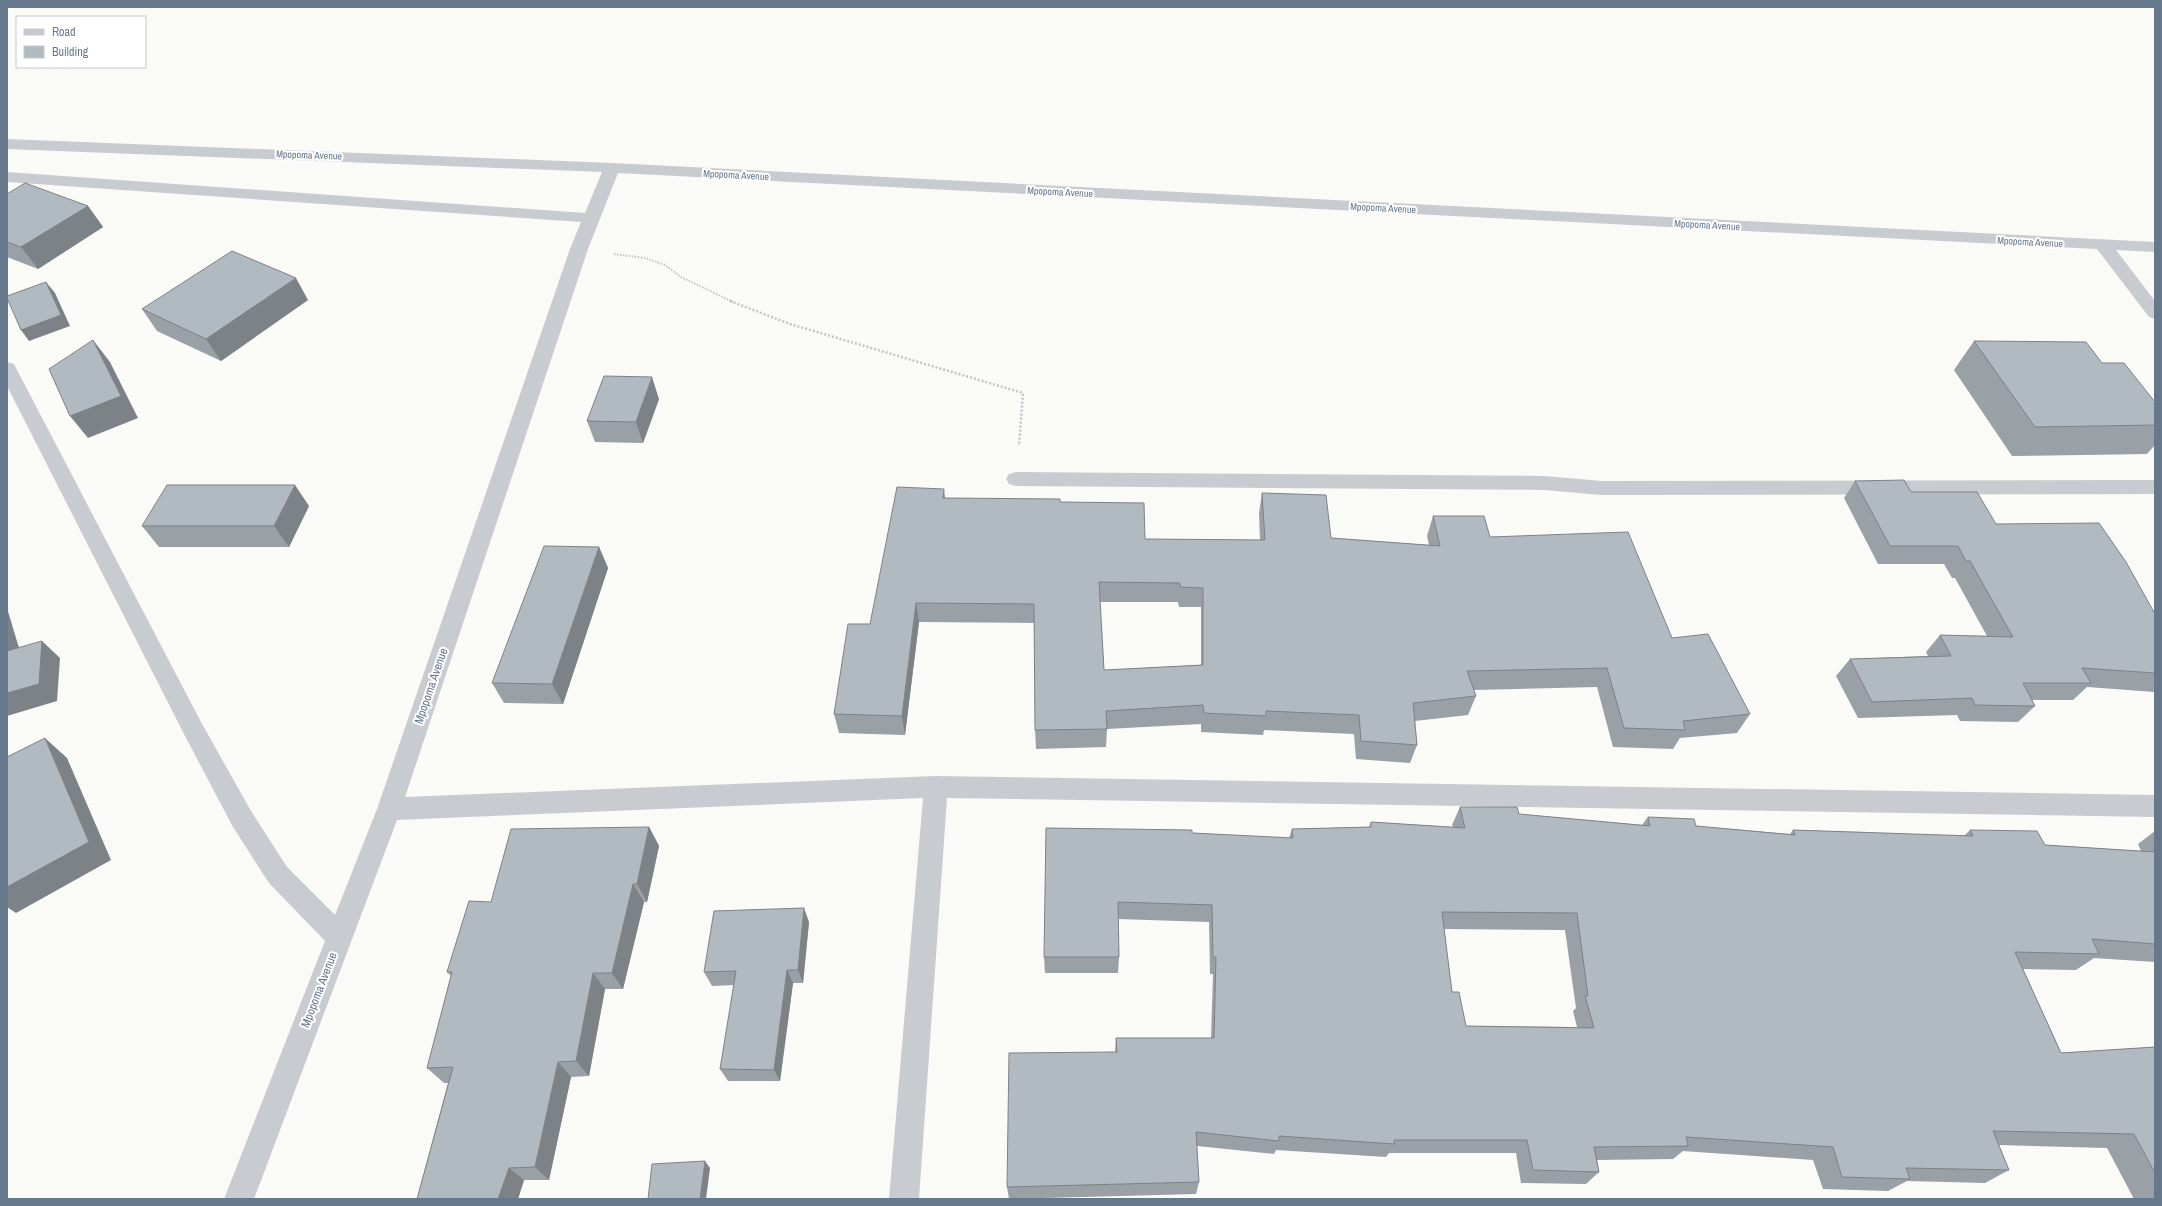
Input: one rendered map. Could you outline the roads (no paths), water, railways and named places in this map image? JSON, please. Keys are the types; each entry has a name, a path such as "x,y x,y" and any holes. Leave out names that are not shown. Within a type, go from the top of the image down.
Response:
{"street":[{"name":"Mpopoma Avenue","path":"7,144 612,168 2155,247"},
{"name":"Mpopoma Avenue","path":"239,1199 389,809 590,218 612,168"},
{"path":"7,177 590,218"},
{"path":"2103,245 2155,313"},
{"path":"7,368 70,487 192,729 242,819 278,875 339,937"},
{"path":"1016,479 1544,482 1602,488 2155,487"},
{"path":"389,809 936,787 2155,806"},
{"path":"904,1199 936,787"}]}
